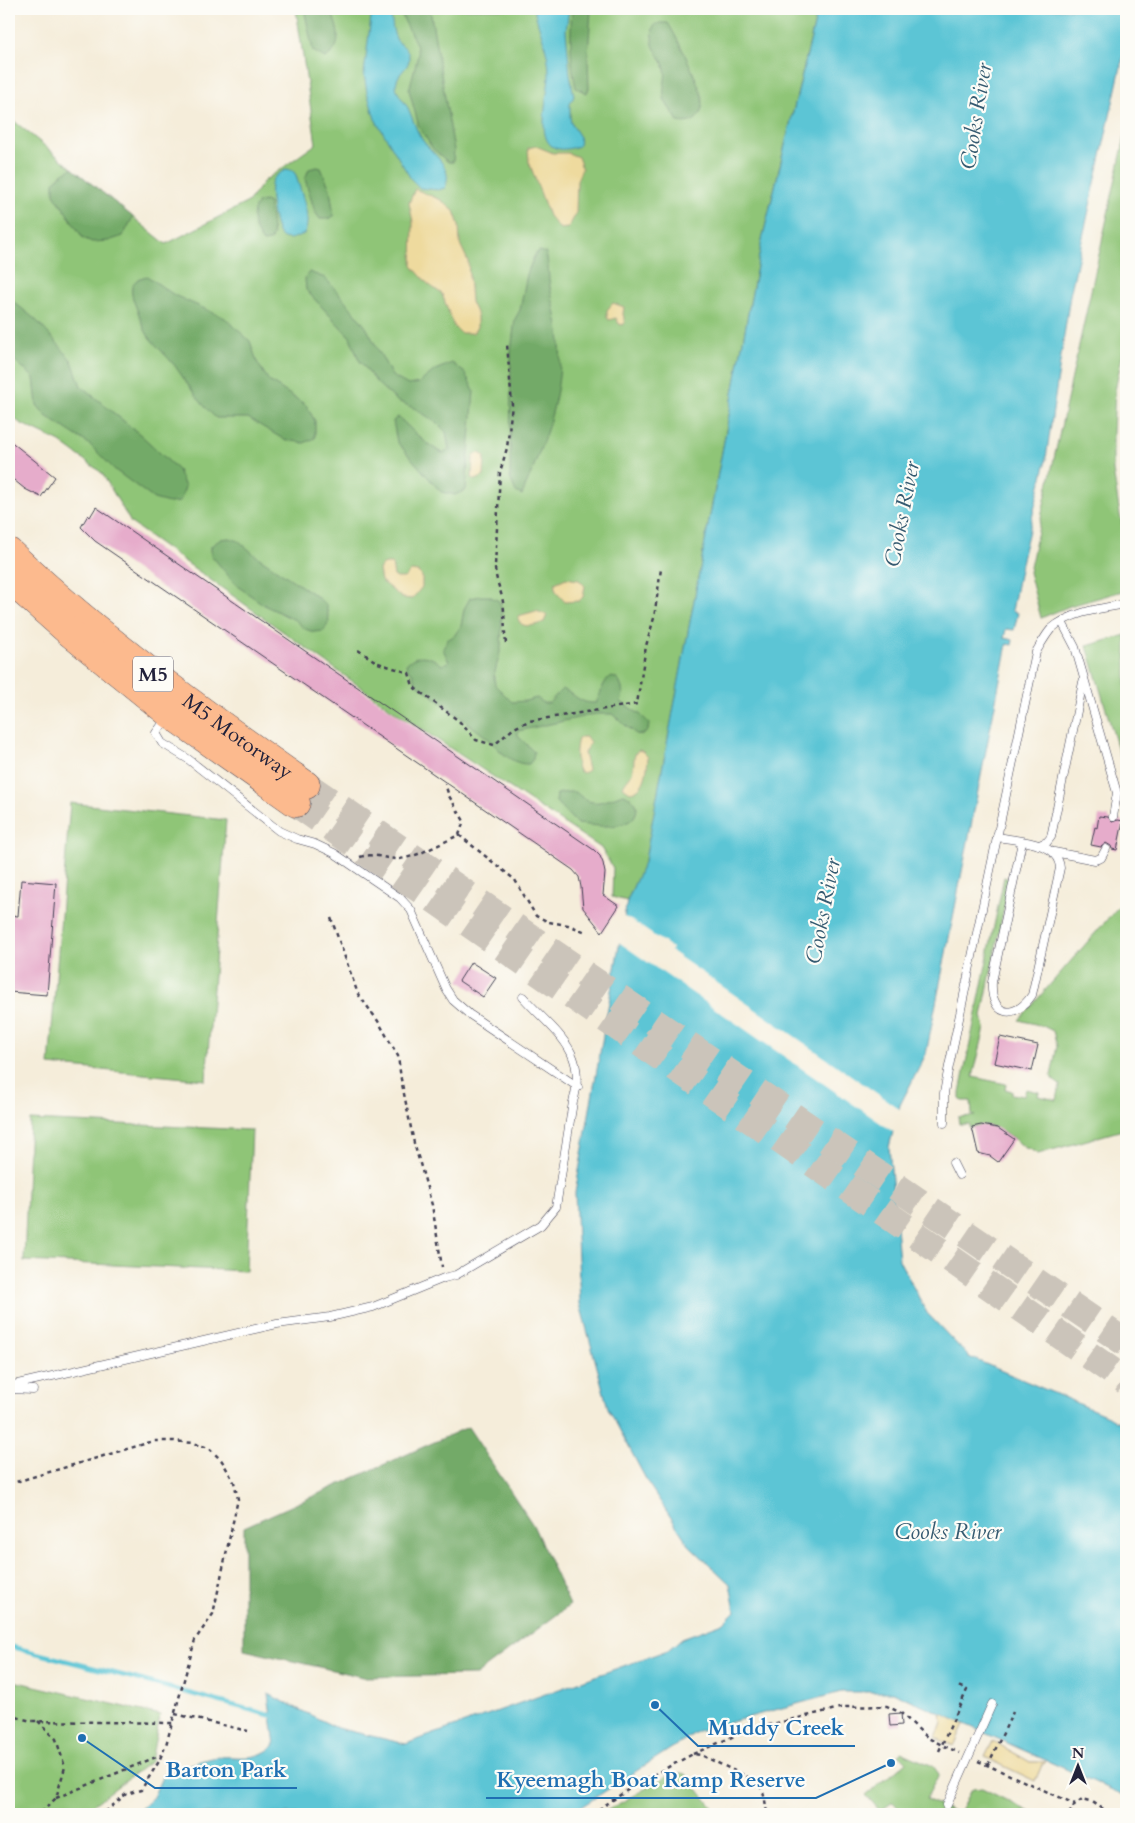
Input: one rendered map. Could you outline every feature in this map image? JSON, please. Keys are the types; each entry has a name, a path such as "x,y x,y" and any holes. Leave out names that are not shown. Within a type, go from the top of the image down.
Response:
{"highway":[{"name":"M5 Motorway","path":"9,552 97,630 189,718"},
{"name":"M5 Motorway","path":"9,579 76,638 301,794"}],"lane":[{"path":"944,1123 944,1102 948,1070 1036,652 1044,638 1062,622 1077,615 1126,604"},
{"path":"1062,622 1075,647 1116,793 1113,817"},
{"path":"1035,845 1045,844 1051,837 1082,688 1082,675"},
{"path":"189,718 156,733 162,743 188,759 279,831 315,844 352,865 400,898 411,910 438,973 453,1000 469,1014 578,1087"},
{"path":"997,837 1035,845 1054,852 1095,860 1101,858 1106,849"},
{"path":"1022,842 992,982 993,999 1000,1009 1006,1011 1018,1010 1032,995 1058,875 1059,862 1054,852"},
{"path":"9,1388 277,1324 330,1317 373,1307 444,1278 456,1275 541,1225 556,1207 573,1102 578,1087 577,1070 571,1051 562,1037 523,997"},
{"path":"953,1163 959,1175"},
{"path":"9,1388 33,1390"},
{"path":"947,1805 992,1704"}],"path":[{"path":"506,644 503,627 503,603 495,576 495,566 500,472 507,448 512,405 507,344"},
{"path":"358,650 378,663 409,673 413,686 459,721 476,740 494,745 514,728 529,722 637,704 646,646 654,618 660,569"},
{"path":"352,865 364,856 377,855 399,859 424,851 459,834 464,821 449,796 445,784"},
{"path":"459,834 515,880 536,916 549,922 568,925 586,932"},
{"path":"331,918 358,994 378,1021 398,1056 414,1143 432,1205 444,1278"},
{"path":"9,1484 154,1441 192,1443 209,1448 222,1461 234,1482 238,1499 213,1614 195,1640 177,1708 161,1756 151,1776 141,1790 126,1794 102,1814"},
{"path":"939,1751 967,1690 956,1685"},
{"path":"592,1814 638,1783 693,1754 748,1730 844,1707 887,1706 901,1713 928,1738 1075,1804"},
{"path":"988,1765 1013,1712"},
{"path":"175,1714 248,1731"},
{"path":"9,1715 31,1721 172,1723"},
{"path":"38,1721 56,1739 65,1767 56,1798"},
{"path":"693,1754 754,1780 763,1792 767,1814"},
{"path":"40,1814 56,1798 161,1756"},
{"path":"1029,1784 1032,1779"},
{"path":"1069,1814 1079,1800 1087,1800 1106,1811 1120,1814"},
{"path":"1101,1814 1106,1811"}],"green space":[{"path":"296,9 818,9 762,240 645,861 627,901 612,897 613,868 601,848 394,711 131,523 102,473 60,442 20,423 9,414 9,117 166,244 248,202 264,181 316,144"},
{"path":"304,9 330,9 333,16 337,29 337,42 335,48 325,58 313,51"},
{"path":"400,9 430,9 454,150 453,162 448,162 433,149 419,127 409,90 418,55 416,44"},
{"path":"572,9 591,9 588,56 589,88 587,93 576,88 574,78 571,49"},
{"path":"668,23 700,90 703,103 702,109 698,117 689,122 678,122 664,98 665,70 652,40 654,25"},
{"path":"1126,132 1126,336 1115,391 1113,470 1126,540 1126,590 1070,606 1041,618 1029,572"},
{"path":"72,168 133,217 123,236 108,241 92,242 83,238 54,194 54,183 59,176"},
{"path":"321,168 330,189 334,216 328,219 320,219 315,212 305,179 309,169"},
{"path":"265,201 269,203 273,235 270,241 263,242 253,222 253,217 258,202"},
{"path":"540,251 546,253 548,261 550,287 559,332 559,374 556,395 545,436 522,495 516,492 510,478 511,352 515,319 520,310 527,274 535,254"},
{"path":"309,272 325,278 343,298 366,327 392,376 408,385 419,383 435,370 452,363 465,373 474,391 466,490 455,495 441,492 397,442 393,421 398,417 430,446 443,453 449,450 446,432 437,423 416,409 397,401 377,383 359,360 350,337 306,290 305,278"},
{"path":"147,276 174,295 225,318 250,341 257,362 269,381 306,405 315,421 315,438 304,443 283,439 248,418 216,418 204,406 175,366 149,337 144,328 132,295 132,286 140,278"},
{"path":"9,298 36,320 72,361 81,386 142,436 178,470 185,487 180,502 169,503 154,499 115,470 89,444 46,416 37,405 34,378 9,355"},
{"path":"229,538 239,541 255,555 316,596 326,605 329,621 324,631 314,632 305,629 295,620 266,606 237,586 211,555 211,546 221,539"},
{"path":"489,596 499,601 502,610 501,648 494,676 495,685 512,702 537,698 543,703 549,703 562,689 582,701 596,703 609,677 617,678 623,696 621,702 641,715 649,723 648,731 642,735 636,734 612,714 596,714 518,731 518,736 534,752 533,759 529,764 512,760 502,753 490,740 416,683 412,672 407,669 406,664 420,656 433,659 442,665 449,662 443,649 447,640 454,636 461,626 464,609 470,598"},
{"path":"1126,635 1126,776 1087,646"},
{"path":"576,792 582,798 594,802 605,801 624,794 636,803 635,816 629,821 612,826 577,824 556,802 557,794"},
{"path":"70,803 226,820 206,1080 49,1065"},
{"path":"1004,877 1010,879 982,1016 985,1028 973,1077 1006,1084 1005,1089 1012,1091 1012,1094 1024,1096 1026,1089 1039,1092 1038,1096 1057,1100 1060,1085 1051,1076 1057,1046 1053,1031 1043,1026 1019,1020 1126,898 1126,1129 1038,1154 994,1127 978,1126 969,1128 969,1124 959,1124 958,1117 975,1116 972,1115 971,1101 962,1101 960,1099 960,1092"},
{"path":"30,1120 252,1130 246,1271 24,1261"},
{"path":"468,1427 533,1525 570,1605 476,1675 363,1677 244,1650 244,1527"},
{"path":"9,1680 160,1715 151,1761 81,1814 9,1814"},
{"path":"901,1752 933,1766 939,1774 926,1799 957,1814 904,1814 893,1802 880,1811 866,1795 907,1762 899,1754"},
{"path":"686,1774 718,1814 601,1814 669,1775"},
{"path":"982,1788 1034,1814 959,1814 970,1791"}],"sand":[{"path":"536,146 553,153 568,153 578,157 582,168 577,181 576,214 568,228 560,229 549,216 529,162 528,148"},
{"path":"415,189 441,200 454,211 459,225 460,244 468,261 471,302 477,315 477,327 473,333 461,333 454,327 442,294 428,284 412,266 413,222 409,203"},
{"path":"613,303 624,307 625,322 623,325 619,324 616,318 609,320 607,317 607,310"},
{"path":"480,453 485,457 484,476 476,480 472,478 473,457 475,454"},
{"path":"392,564 394,576 397,578 404,578 411,571 418,572 422,576 422,587 412,599 402,598 381,581 379,570 381,566"},
{"path":"566,578 579,580 585,586 583,597 579,601 565,602 556,591 555,583"},
{"path":"536,611 547,615 544,622 527,626 519,620 518,616"},
{"path":"586,737 590,742 584,753 588,770 584,773 579,771 576,755 578,739"},
{"path":"638,750 648,757 646,774 639,788 630,792 623,787 632,772 634,757"},
{"path":"941,1712 965,1722 954,1746 936,1738 942,1722"},
{"path":"993,1741 1030,1762 1046,1762 1042,1765 1035,1781 985,1757"}],"water":[{"path":"372,9 390,9 396,39 408,51 408,64 398,77 396,88 408,108 420,136 444,166 447,173 445,188 438,190 420,188 411,179 375,119 364,74"},
{"path":"534,9 569,9 566,30 574,96 570,104 570,116 571,123 580,137 579,146 562,149 552,146 546,138 544,127 549,65"},
{"name":"Cooks River","path":"818,9 1126,9 1126,44 1070,295 1045,465 1022,559 1012,611 1018,613 1014,630 1006,629 1004,638 1013,640 1012,645 1007,644 926,1054 900,1105 889,1147 899,1260 927,1313 969,1357 1110,1417 1126,1426 1126,1796 893,1692 841,1692 698,1731 570,1814 135,1814 153,1797 163,1775 191,1764 217,1757 250,1757 258,1755 275,1745 268,1694 337,1728 406,1744 668,1650 682,1638 723,1623 735,1611 730,1584 689,1545 648,1483 608,1408 580,1304 575,1193 627,901 645,860 762,240"},
{"path":"287,169 293,171 296,175 305,205 307,221 304,234 288,239 282,237 276,227 271,193 273,179"}],"pier":[{"path":"622,916 672,948 671,951 901,1110 895,1133 617,941"}],"building":[{"path":"9,440 55,477 41,497 25,489 9,476"},
{"path":"96,507 594,850 600,856 605,873 603,895 619,906 602,932 583,908 579,877 573,870 95,541 81,527 88,515 90,517"},
{"path":"1099,816 1108,817 1112,822 1123,821 1117,850 1112,849 1106,843 1101,847 1091,845"},
{"path":"21,880 56,883 47,995 9,992 9,915 18,916"},
{"path":"471,962 496,978 483,997 459,981"},
{"path":"1000,1037 1038,1045 1032,1071 994,1063"},
{"path":"981,1125 998,1128 1014,1139 998,1162 990,1156 978,1153 972,1127"},
{"path":"901,1713 902,1725 890,1726 889,1714"}],"waterway":[{"path":"9,1646 276,1717"}],"tunnel":[{"path":"306,785 1126,1343"},
{"path":"296,803 1126,1381"}],"place":[{"name":"Muddy Creek","path":"655,1705"},
{"name":"Barton Park","path":"82,1738"},
{"name":"Kyeemagh Boat Ramp Reserve","path":"891,1763"}]}
